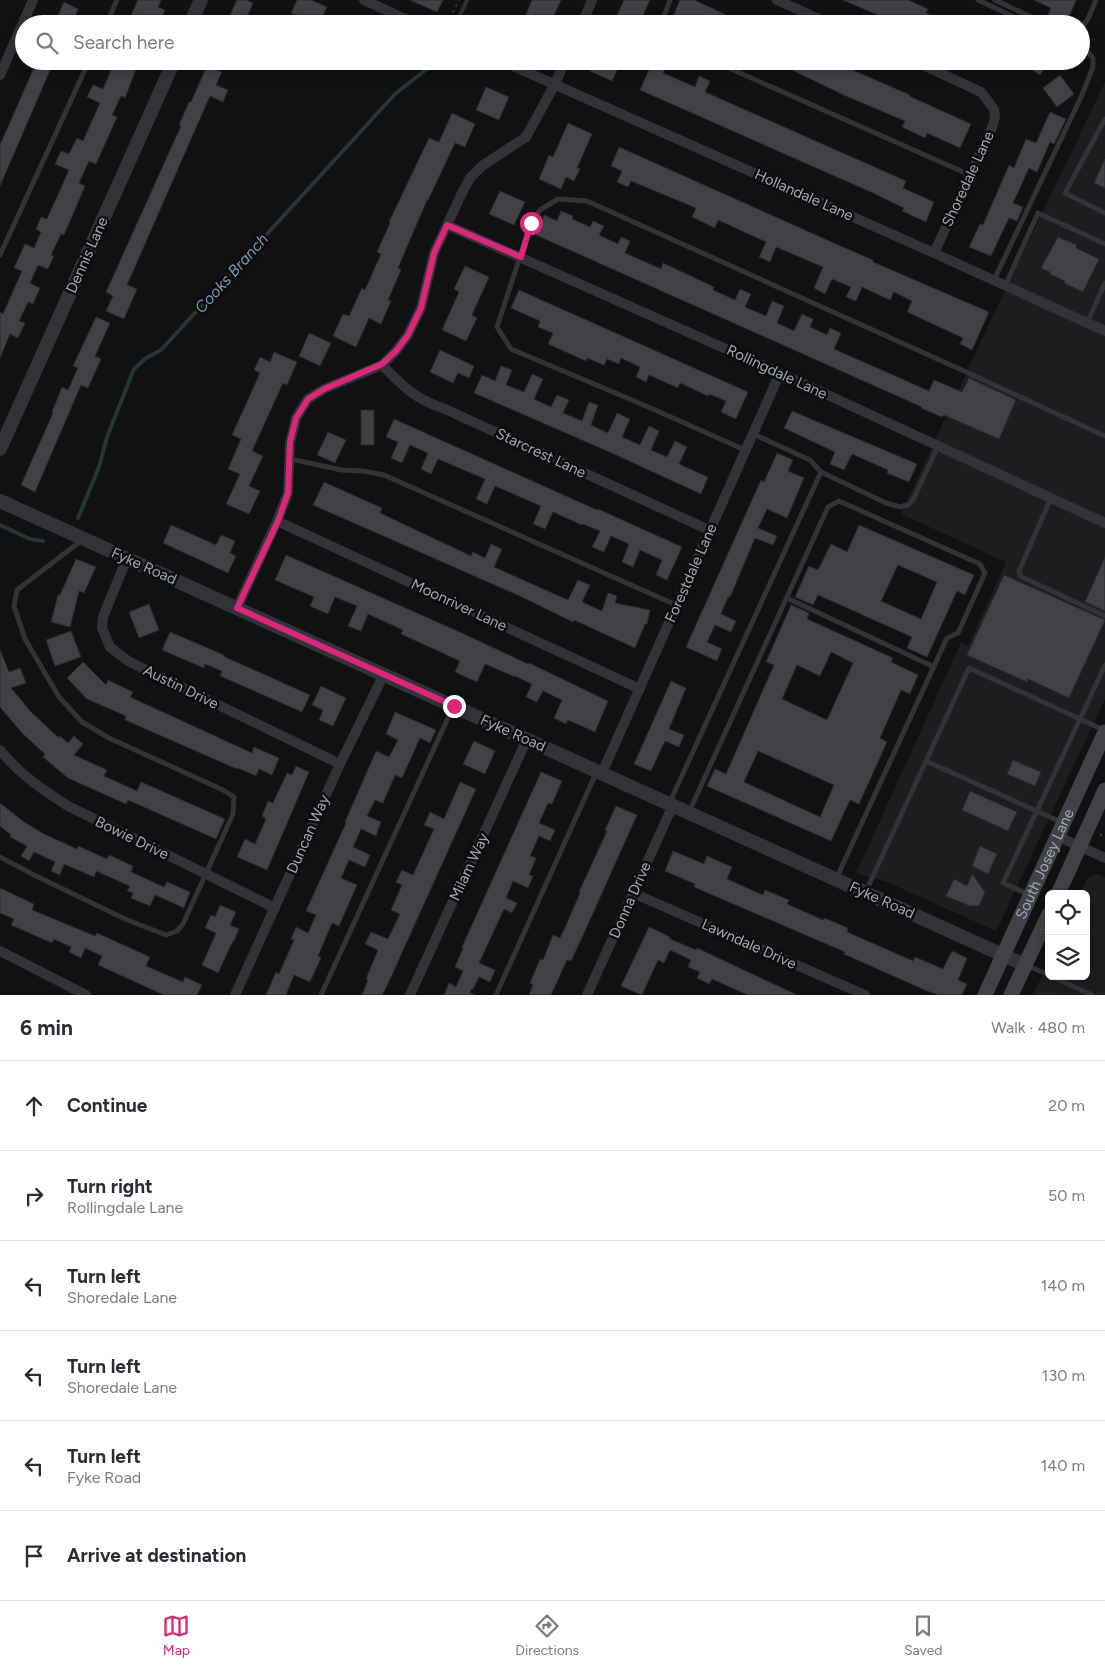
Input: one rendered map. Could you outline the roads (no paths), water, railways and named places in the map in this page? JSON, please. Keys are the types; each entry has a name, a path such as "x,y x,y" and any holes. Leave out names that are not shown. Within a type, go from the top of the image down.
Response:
{"main road":[{"name":"South Josey Lane","path":"985,995 1105,731"},
{"name":"South Josey Lane","path":"1060,890 1096,816 1105,790"},
{"name":"South Josey Lane","path":"1011,995 1045,922"}],"street":[{"path":"26,15 33,0"},
{"path":"194,15 201,0"},
{"path":"364,0 376,3 399,15"},
{"path":"586,15 592,0"},
{"path":"777,0 810,15"},
{"path":"0,75 15,41"},
{"name":"Dennis Lane","path":"0,448 170,70"},
{"name":"Hollandale Lane","path":"523,70 1105,331"},
{"path":"237,608 278,521 288,493 290,442 296,418 308,399 324,389 382,364 396,351 408,335 421,308 434,253 470,178 482,166 526,137 561,70"},
{"name":"Shoredale Lane","path":"934,70 982,92 994,109 992,128 934,253"},
{"name":"Rollingdale Lane","path":"447,225 780,373 1105,523"},
{"name":"Starcrest Lane","path":"382,364 407,390 424,402 445,409 709,530"},
{"name":"Forestdale Lane","path":"600,772 640,689 780,373"},
{"name":"Fyke Road","path":"0,501 1025,965"},
{"name":"Moonriver Lane","path":"278,521 640,689"},
{"name":"Austin Drive","path":"127,558 103,617 102,628 110,647 128,661 340,764"},
{"name":"Duncan Way","path":"235,995 340,764 384,674"},
{"name":"Milam Way","path":"410,995 527,740"},
{"name":"Bowie Drive","path":"0,750 13,766 37,786 68,806 275,908"},
{"name":"Donna Drive","path":"587,995 671,804"},
{"path":"1060,830 1080,847 1105,858"},
{"name":"Lawndale Drive","path":"633,893 865,995"},
{"path":"0,951 64,991 86,995"}],"lane":[{"path":"110,15 117,0"},
{"path":"664,15 670,0"},
{"path":"978,0 1010,15"},
{"path":"995,0 1027,15"},
{"path":"1090,15 1096,0"},
{"path":"994,280 1078,104 1093,67 1093,58 1090,56"},
{"path":"0,255 85,70"},
{"path":"733,70 970,175"},
{"path":"1105,118 1064,193 1105,213"},
{"path":"745,450 512,349 497,327 531,223 540,210 558,199 587,201 1105,436"},
{"path":"1006,286 1038,213 1105,244"},
{"path":"1087,323 1105,283"},
{"path":"752,434 810,460 821,472 886,503 900,507 908,505 913,500 938,446"},
{"path":"290,459 342,470 384,475 676,606"},
{"path":"671,804 821,472"},
{"path":"1051,498 1019,571 1020,576 1105,616"},
{"path":"689,813 828,507 839,501 980,564 985,573 958,633 947,638 836,879"},
{"path":"0,857 26,872 116,915 166,935 177,931 183,924 233,814 234,797 223,790 109,738 82,722 59,697 25,639 14,606 17,590 84,539"},
{"path":"787,598 934,666"},
{"path":"1030,895 1004,883 1105,665"},
{"path":"866,893 968,668 1105,731"},
{"path":"320,995 454,706"},
{"path":"926,761 1037,811 1060,830"},
{"path":"496,995 600,772"},
{"path":"1025,965 1045,974"},
{"path":"1059,980 1092,995"}],"waterway":[{"name":"Cooks Branch","path":"460,15 467,0"},
{"name":"Cooks Branch","path":"78,518 99,467 107,437 134,369 146,358 161,350 395,94 426,70"},
{"name":"Cooks Branch","path":"0,525 30,539 43,541"}]}
